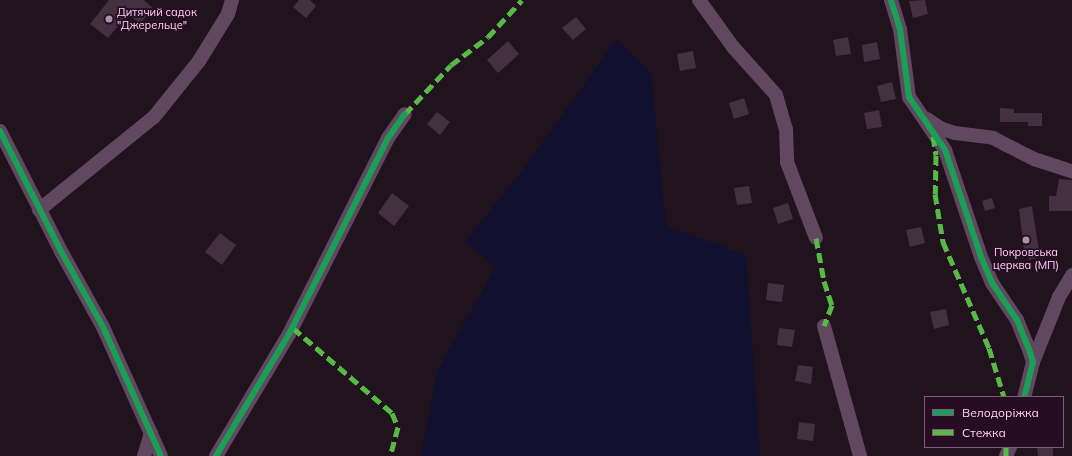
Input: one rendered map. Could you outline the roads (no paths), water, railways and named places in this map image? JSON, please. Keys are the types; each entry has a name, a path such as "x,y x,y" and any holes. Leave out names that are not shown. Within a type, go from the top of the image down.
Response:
{"street":[{"path":"39,210 154,117 198,61 228,14 232,0"},
{"path":"699,0 738,53 776,95 786,129 787,162 816,238"},
{"path":"890,0 900,29 909,97 925,118 945,150 981,257 992,283 1017,320 1033,362"},
{"path":"216,456 289,334 388,138 405,114"},
{"path":"925,118 942,129 955,133 993,138 1034,159 1072,171"},
{"path":"0,132 7,160 39,210 103,326 161,456"},
{"path":"1024,396 1033,362 1059,297 1072,275"},
{"path":"824,326 860,456"},
{"path":"144,456 150,433"}],"place":[{"name":"Дитячий садок \"Джерельце\"","path":"109,19"},
{"name":"Покровська церква (МП)","path":"1026,240"}]}
